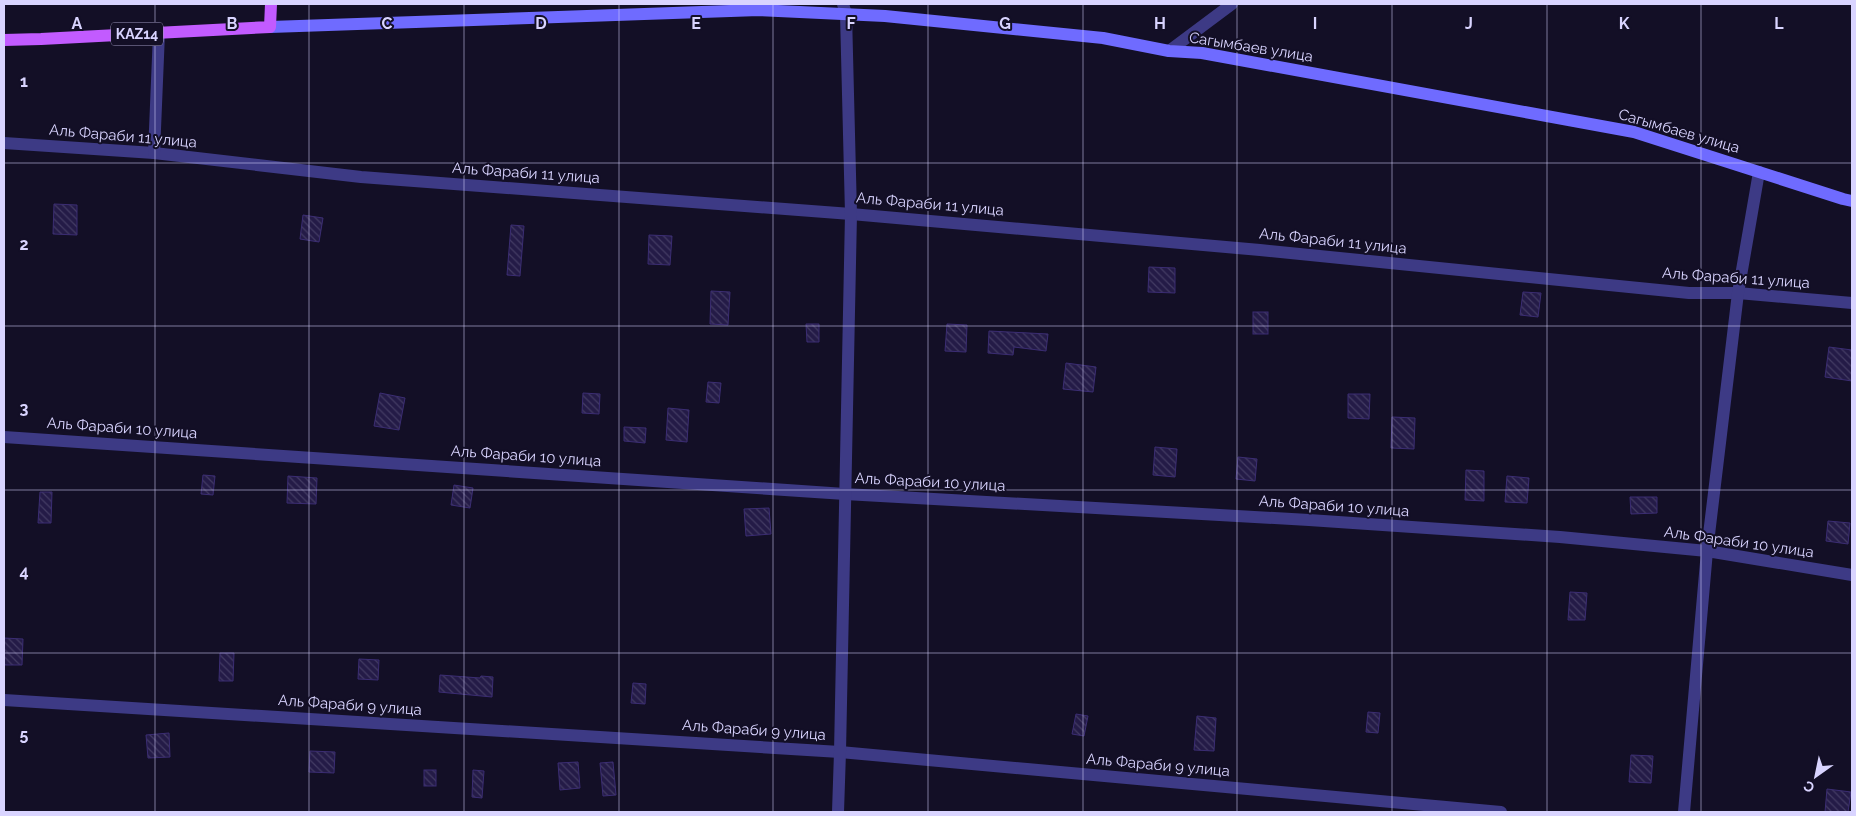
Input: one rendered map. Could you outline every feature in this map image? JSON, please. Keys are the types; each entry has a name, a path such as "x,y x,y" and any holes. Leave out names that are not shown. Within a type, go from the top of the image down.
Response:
{"main road":[{"path":"270,26 272,4"},
{"name":"KAZ14","path":"4,40 270,26"}],"street":[{"path":"1169,51 1232,4"},
{"name":"Сагымбаев улица","path":"270,26 759,10 845,9 885,16 1103,38 1169,51 1202,53 1634,132 1843,199 1852,200"},
{"path":"838,812 851,214 845,9"},
{"path":"154,153 159,33"},
{"name":"Аль Фараби 11 улица","path":"4,143 154,153 361,176 851,214 1270,251 1688,293 1738,293 1852,303"},
{"path":"1684,812 1707,551 1738,293 1759,172"},
{"name":"Аль Фараби 10 улица","path":"4,437 845,494 1300,519 1493,532 1707,551 1852,575"},
{"name":"Аль Фараби 9 улица","path":"4,700 840,752 1501,812"}],"building":[{"path":"54,204 77,205 77,235 53,234"},
{"path":"303,215 323,218 319,242 300,239"},
{"path":"511,225 524,226 520,276 507,275"},
{"path":"649,235 672,236 670,265 648,264"},
{"path":"1149,267 1175,268 1175,293 1148,292"},
{"path":"711,291 730,292 728,325 710,324"},
{"path":"1523,292 1541,293 1538,317 1520,315"},
{"path":"1253,312 1268,312 1268,334 1253,334"},
{"path":"806,324 819,324 819,342 807,342"},
{"path":"947,324 967,325 966,352 945,351"},
{"path":"989,331 1048,334 1046,351 1014,347 1013,355 988,353"},
{"path":"1829,347 1852,350 1852,381 1825,377"},
{"path":"1066,363 1096,367 1093,392 1063,389"},
{"path":"708,382 721,383 719,403 706,402"},
{"path":"380,393 405,398 399,430 374,426"},
{"path":"583,393 600,394 599,414 582,413"},
{"path":"1348,394 1370,394 1369,419 1348,418"},
{"path":"668,408 689,410 687,442 666,440"},
{"path":"1392,417 1415,418 1414,449 1391,448"},
{"path":"624,427 646,428 645,443 624,441"},
{"path":"1155,447 1177,449 1175,477 1153,475"},
{"path":"1238,457 1257,459 1255,481 1236,479"},
{"path":"1466,470 1484,471 1484,501 1465,500"},
{"path":"203,475 215,476 213,495 201,494"},
{"path":"288,476 317,478 316,504 287,503"},
{"path":"1507,476 1529,478 1527,503 1505,502"},
{"path":"454,485 473,488 470,508 451,505"},
{"path":"40,492 52,492 51,523 38,523"},
{"path":"1630,497 1657,497 1657,513 1631,514"},
{"path":"769,508 771,534 746,536 744,509"},
{"path":"1828,521 1850,523 1848,544 1826,541"},
{"path":"1570,592 1587,593 1585,620 1568,620"},
{"path":"4,638 23,639 22,665 4,665"},
{"path":"220,653 234,653 233,681 219,681"},
{"path":"359,659 379,660 378,680 358,679"},
{"path":"440,675 493,677 492,697 439,692"},
{"path":"633,683 646,684 645,704 631,703"},
{"path":"1368,712 1380,713 1378,733 1366,732"},
{"path":"1076,714 1088,716 1084,736 1072,734"},
{"path":"1197,716 1216,718 1214,751 1194,750"},
{"path":"169,733 170,757 148,758 146,735"},
{"path":"310,751 335,752 334,773 309,772"},
{"path":"1631,755 1653,756 1651,783 1629,782"},
{"path":"578,762 580,788 560,790 558,763"},
{"path":"613,762 616,795 603,796 600,763"},
{"path":"424,770 436,770 436,786 424,786"},
{"path":"473,770 484,771 482,798 472,797"},
{"path":"1827,789 1851,792 1848,812 1825,812"}]}
